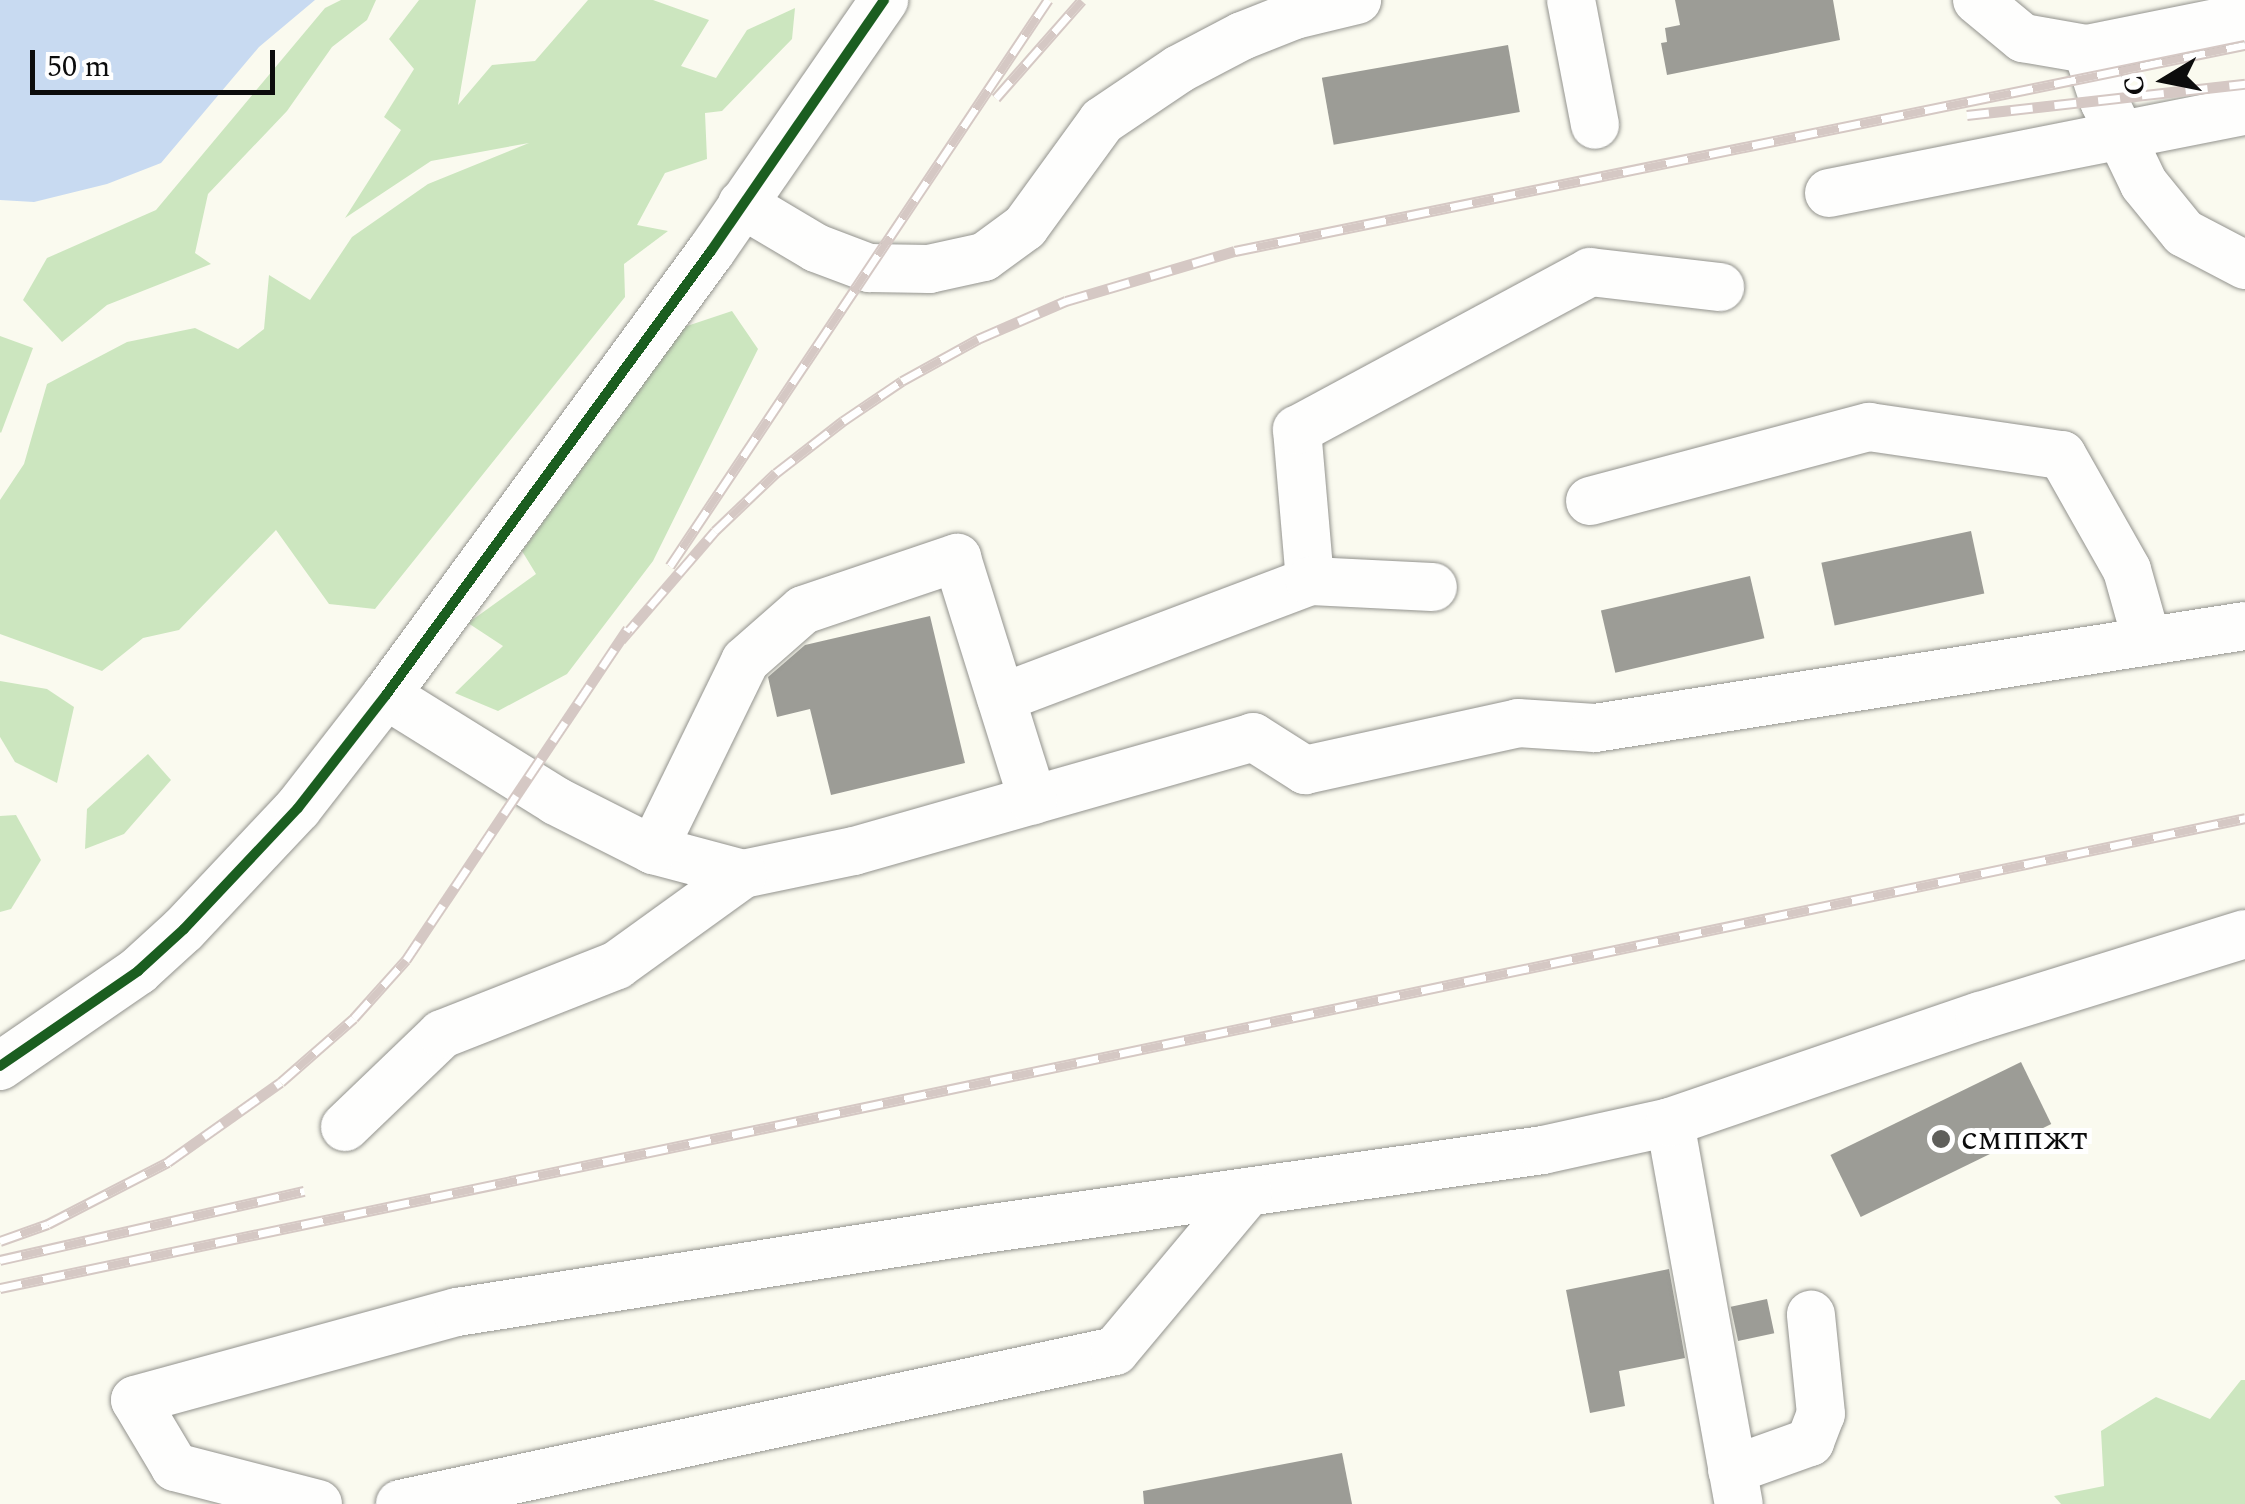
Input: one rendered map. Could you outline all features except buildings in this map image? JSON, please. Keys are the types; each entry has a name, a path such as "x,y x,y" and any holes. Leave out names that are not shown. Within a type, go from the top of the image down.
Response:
{"street":[{"path":"0,1066 138,972 298,808 386,694 742,204 884,0"},
{"path":"742,204 816,248 869,268 929,269 971,261 1026,226 1102,121 1179,69 1242,36 1295,14 1357,0"},
{"path":"1570,0 1595,125"},
{"path":"1977,0 2023,38 2087,49 2245,16"},
{"path":"2087,49 2144,184 2184,233 2245,265"},
{"path":"1829,194 2245,111"},
{"path":"1310,581 1297,430 1590,272 1720,287"},
{"path":"1590,501 1869,428 2062,456 2127,570 2147,641"},
{"path":"653,850 745,661 803,610 957,558 1034,800"},
{"path":"1001,698 1310,581 1433,587"},
{"path":"345,1127 442,1034 616,965 743,874 854,851 1253,738 1306,770 1518,723 1595,728 2245,626"},
{"path":"386,694 556,801 653,850 743,874"},
{"path":"318,1504 175,1467 135,1400 457,1312 1543,1150 1670,1122 1980,1016 2245,934"},
{"path":"1670,1122 1735,1487 1810,1442 1821,1414 1811,1315"},
{"path":"400,1504 1115,1351 1248,1192"}],"green space":[{"path":"341,0 376,0 367,20 332,47 287,111 208,194 195,253 211,264 107,305 62,342 23,300 47,258 156,210 325,8"},
{"path":"419,0 476,0 458,105 492,65 535,61 588,0 653,0 709,20 681,66 716,78 747,30 795,8 792,39 722,111 705,113 707,159 665,173 637,225 668,231 624,264 625,297 375,609 329,604 276,530 179,630 143,638 102,671 0,634 0,500 24,464 47,384 127,342 195,328 238,349 264,329 269,275 310,300 352,237 428,184 529,143 431,161 345,218 401,130 384,117 414,69 389,39"},
{"path":"732,311 758,349 653,561 567,674 498,711 455,693 503,646 468,623 536,574 522,551 684,327"},
{"path":"0,336 33,348 1,433 0,432"},
{"path":"0,681 47,689 74,707 57,783 15,762 0,737"},
{"path":"148,754 171,780 124,834 85,849 87,809"},
{"path":"16,815 41,860 11,909 0,912 0,816"},
{"path":"2245,1380 2245,1504 2061,1504 2054,1496 2104,1486 2101,1431 2156,1397 2210,1419"}],"water":[{"path":"0,0 315,0 259,47 161,163 107,184 34,202 0,200"}],"railway":[{"path":"670,566 1048,0"},
{"path":"996,98 1082,0"},
{"path":"621,640 715,531 776,473 843,421 902,381 978,339 1066,301 1235,251 2245,45"},
{"path":"1967,115 2245,84"},
{"path":"0,1241 48,1224 168,1162 281,1082 354,1018 406,960 628,628"},
{"path":"0,1288 2245,818"},
{"path":"0,1260 304,1191"}],"cycle path":[{"path":"0,1066 138,971 184,929 298,808 386,695 711,251 884,0"}],"place":[{"name":"смппжт","path":"1941,1139"}]}
